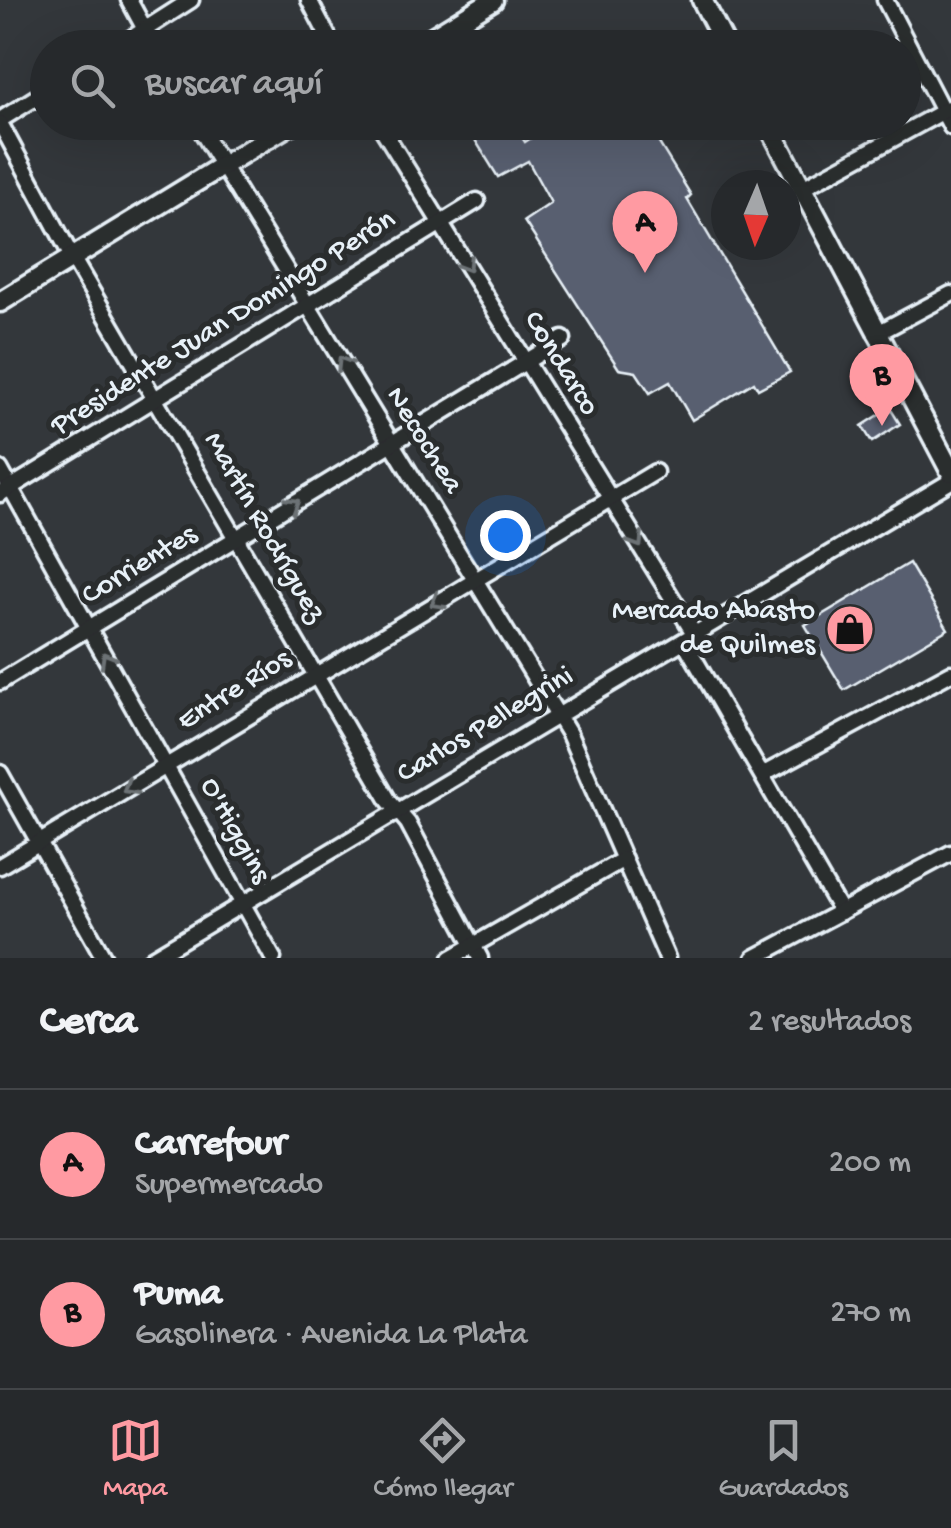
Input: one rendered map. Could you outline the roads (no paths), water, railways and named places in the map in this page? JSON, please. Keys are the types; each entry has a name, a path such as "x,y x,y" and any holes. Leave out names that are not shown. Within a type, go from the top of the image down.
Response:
{"main road":[{"path":"702,0 718,30"},
{"path":"444,30 490,1"},
{"path":"0,302 265,140"},
{"path":"776,140 791,170"},
{"path":"801,191 951,472"}],"street":[{"path":"130,0 145,29 192,0"},
{"path":"309,0 325,30"},
{"path":"885,0 902,30"},
{"path":"921,64 947,110 951,126"},
{"path":"0,122 30,102"},
{"path":"921,124 947,110"},
{"name":"Martín Rodríguez","path":"0,122 73,259 397,811 408,823 476,952"},
{"name":"Necochea","path":"206,140 570,734 667,958"},
{"name":"Condarco","path":"389,140 611,498 841,912"},
{"path":"801,188 891,140"},
{"name":"Presidente Juan Domingo Perón","path":"6,491 477,201"},
{"path":"876,334 951,294"},
{"name":"Corrientes","path":"0,682 563,339"},
{"name":"O'Higgins","path":"0,469 6,491 90,628 273,958"},
{"name":"Entre Ríos","path":"0,866 655,472"},
{"name":"Carlos Pellegrini","path":"152,958 951,480"},
{"path":"764,774 951,673"},
{"path":"0,773 104,958"},
{"path":"754,958 951,853"},
{"path":"451,958 476,952 624,859"}],"place":[{"name":"Carrefour","path":"645,273"},
{"name":"Puma","path":"882,426"},
{"name":"Mercado Abasto de Quilmes","path":"850,629"}]}
